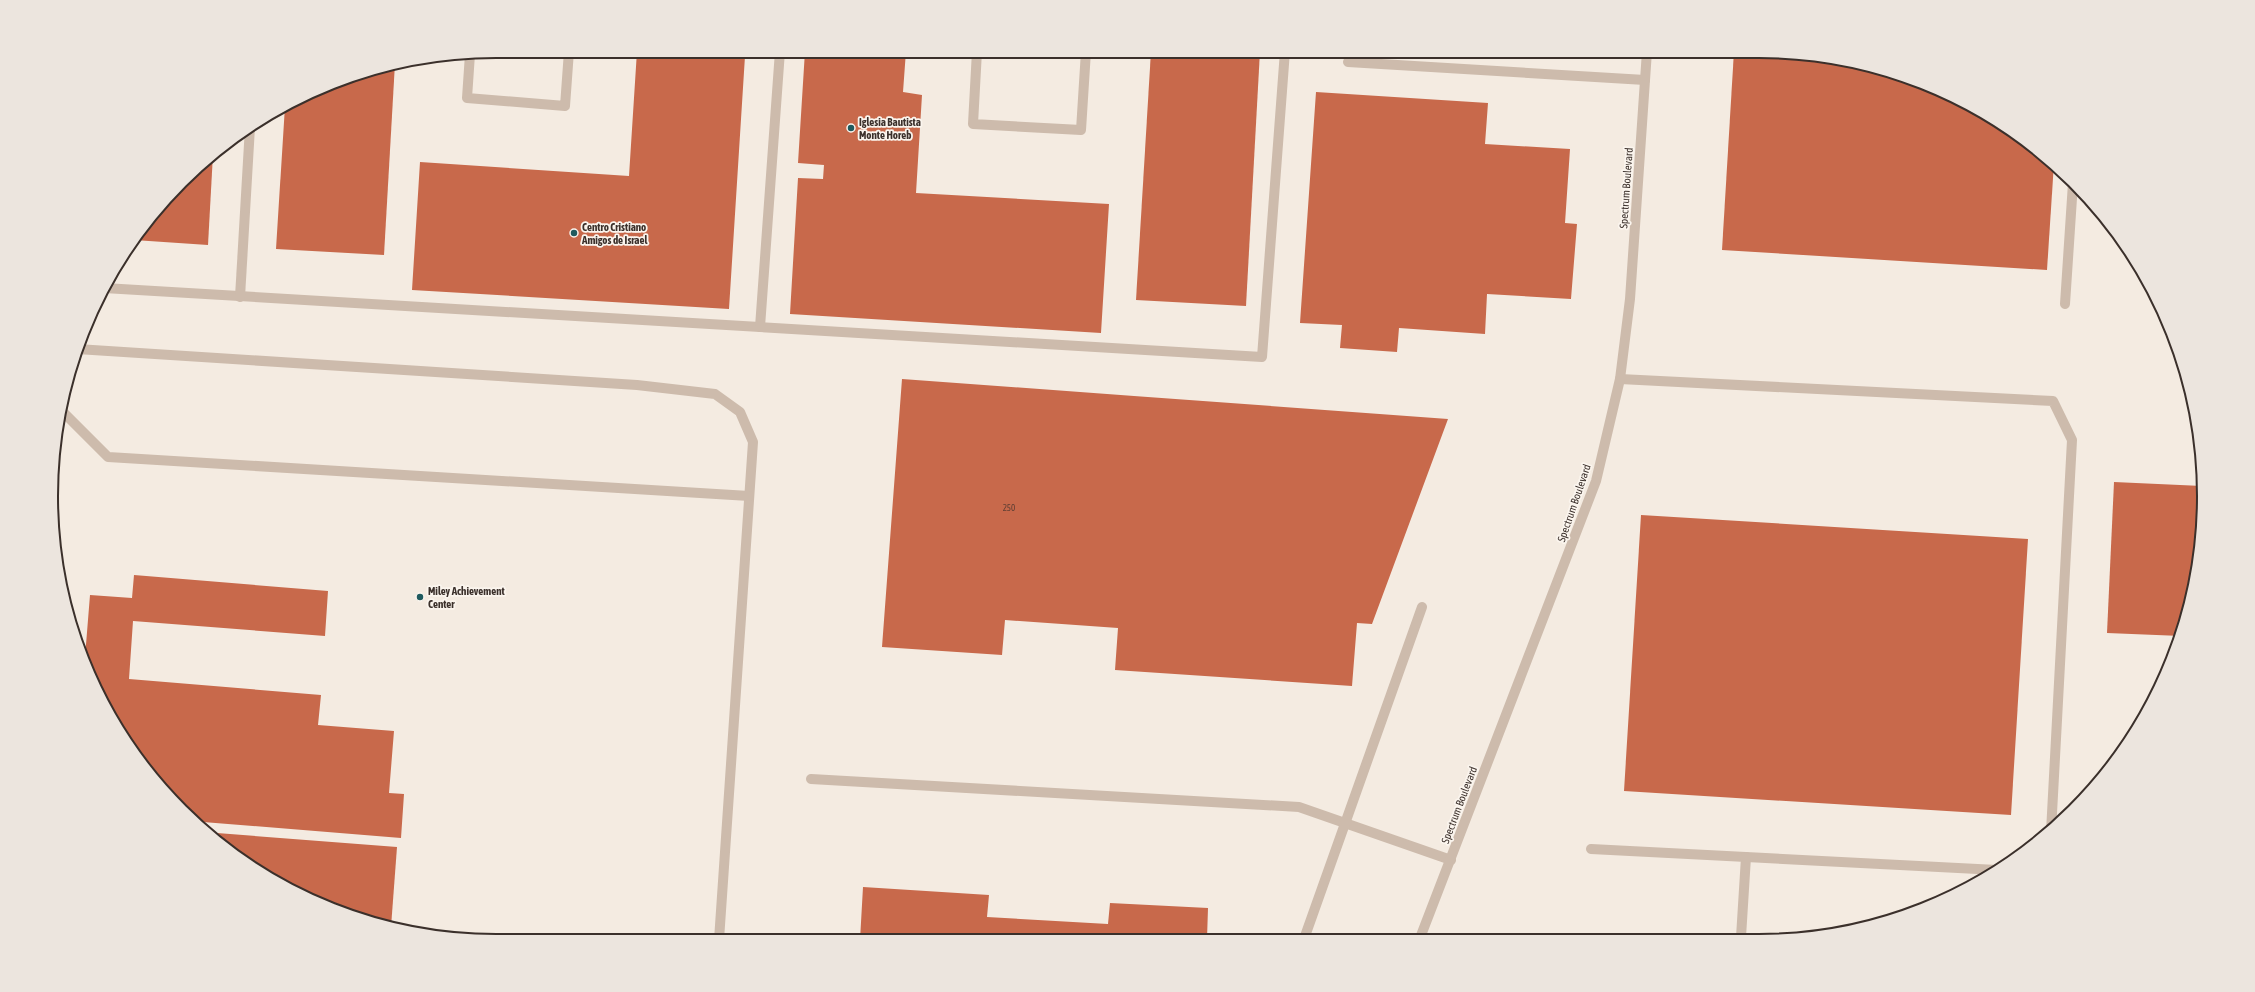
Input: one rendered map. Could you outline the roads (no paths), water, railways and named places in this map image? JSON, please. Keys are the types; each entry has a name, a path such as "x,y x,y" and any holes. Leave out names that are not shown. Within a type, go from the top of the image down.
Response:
{"street":[{"path":"470,59 467,98 565,106 569,58"},
{"path":"760,327 779,58"},
{"path":"977,58 973,124 1081,130 1086,58"},
{"path":"111,288 1262,357 1284,58"},
{"name":"Spectrum Boulevard","path":"1422,934 1596,481 1620,379 1630,299 1647,58"},
{"path":"1348,62 1645,80"},
{"path":"240,297 250,134"},
{"path":"2065,304 2073,190"},
{"path":"83,348 637,385 715,394 740,412 753,442 719,934"},
{"path":"1620,379 2053,401 2072,440 2052,822"},
{"path":"66,414 108,457 750,496"},
{"path":"1306,934 1347,824 1422,607"},
{"path":"811,779 1299,807 1451,860"},
{"path":"1591,849 1987,869"},
{"path":"1741,934 1746,857"}],"place":[{"name":"Iglesia Bautista Monte Horeb","path":"851,128"},
{"name":"Centro Cristiano Amigos de Israel","path":"574,233"},
{"name":"Miley Achievement Center","path":"420,597"}]}
